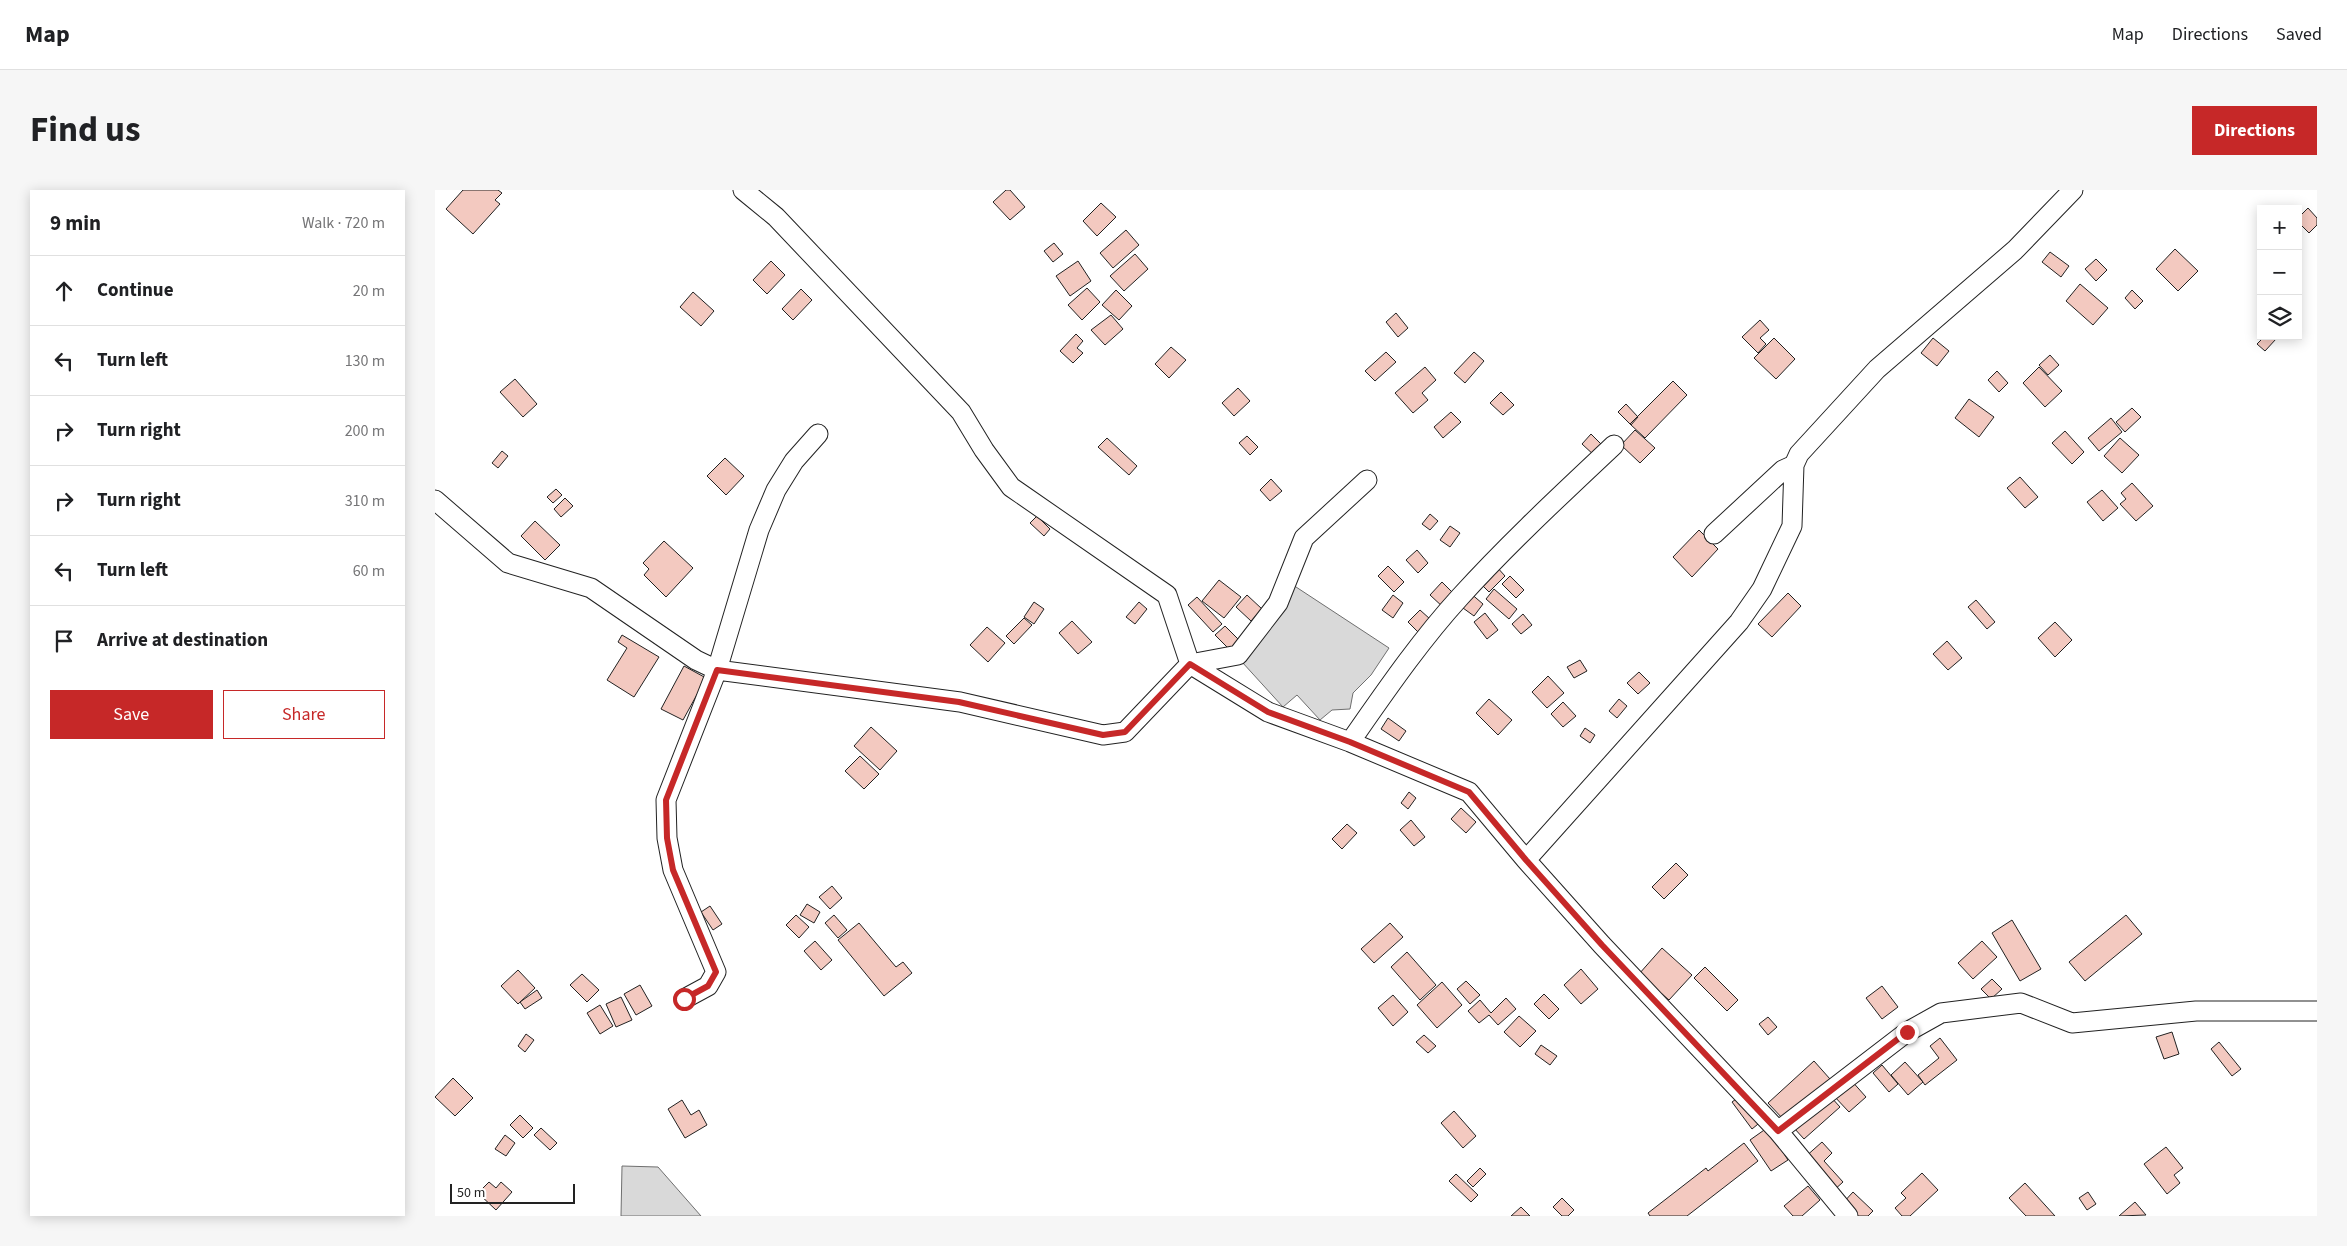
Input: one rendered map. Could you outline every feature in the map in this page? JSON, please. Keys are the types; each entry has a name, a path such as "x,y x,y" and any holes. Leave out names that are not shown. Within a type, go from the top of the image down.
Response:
{"street":[{"path":"743,190 776,217 961,412 984,450 1011,487 1167,595 1190,664 1268,712 1350,742 1469,792 1526,860 1602,945 1778,1131 1848,1216"},
{"path":"1526,860 1739,622 1763,589 1792,526 1794,465 1799,454 1877,369 2015,250 2073,190"},
{"path":"684,999 708,986 716,972 673,870 667,838 666,800 717,670 759,530 776,490 794,461 818,434"},
{"path":"1350,742 1410,657 1459,598 1516,538 1614,445"},
{"path":"1714,534 1783,470 1794,465"},
{"path":"435,500 508,563 591,588 696,660 717,670 959,702 1103,735 1125,732 1190,664 1238,655 1278,603 1304,538 1367,480"},
{"path":"1778,1131 1907,1032 1941,1013 2021,1003 2072,1023 2197,1011 2317,1011"}],"shaded area":[{"path":"1293,585 1389,648 1371,675 1353,693 1350,709 1332,710 1320,720 1297,695 1283,707 1242,662"},
{"path":"622,1166 658,1167 701,1216 621,1216"}],"building":[{"path":"463,190 498,190 502,193 495,200 500,204 473,234 446,209"},
{"path":"1006,190 1010,190 1025,207 1010,220 993,202"},
{"path":"1101,203 1116,217 1097,236 1083,221"},
{"path":"2308,208 2317,218 2317,225 2309,233 2302,226 2302,214"},
{"path":"1126,230 1139,245 1113,268 1100,253"},
{"path":"1054,243 1063,254 1053,262 1044,251"},
{"path":"2175,249 2198,271 2178,291 2156,269"},
{"path":"2050,252 2069,266 2061,277 2042,262"},
{"path":"1135,254 1148,269 1124,291 1110,276"},
{"path":"2096,259 2107,270 2096,281 2085,269"},
{"path":"771,261 785,275 767,294 753,280"},
{"path":"1078,261 1091,281 1070,296 1056,276"},
{"path":"2080,284 2108,308 2093,325 2066,301"},
{"path":"1087,288 1100,302 1082,320 1068,305"},
{"path":"801,289 812,300 793,320 782,309"},
{"path":"1116,290 1132,306 1119,320 1102,305"},
{"path":"2132,290 2143,301 2135,309 2125,298"},
{"path":"693,292 714,311 701,326 680,307"},
{"path":"1396,313 1408,328 1398,337 1386,322"},
{"path":"1111,315 1123,329 1105,345 1091,330"},
{"path":"1760,320 1769,330 1760,338 1766,344 1758,353 1742,337"},
{"path":"1076,334 1083,341 1077,348 1083,353 1073,363 1060,351"},
{"path":"1774,338 1795,359 1776,379 1754,358"},
{"path":"1933,338 1949,351 1937,366 1921,353"},
{"path":"2261,340 2275,340 2265,351 2257,344"},
{"path":"1171,347 1186,360 1169,378 1155,364"},
{"path":"1386,352 1396,362 1375,381 1365,371"},
{"path":"1474,352 1484,361 1465,383 1454,373"},
{"path":"2050,355 2059,365 2048,375 2039,365"},
{"path":"1425,367 1436,380 1422,393 1428,400 1413,413 1395,393"},
{"path":"2039,367 2062,391 2045,407 2023,383"},
{"path":"1997,371 2008,383 1999,392 1988,380"},
{"path":"515,379 537,404 523,417 500,392"},
{"path":"1673,381 1687,395 1645,438 1630,424"},
{"path":"1238,388 1250,401 1234,416 1222,403"},
{"path":"1501,392 1514,405 1503,415 1490,403"},
{"path":"1969,399 1994,417 1979,437 1955,418"},
{"path":"1626,404 1638,417 1631,425 1618,412"},
{"path":"2132,408 2141,417 2125,432 2116,422"},
{"path":"1451,412 1461,422 1443,438 1434,427"},
{"path":"2111,418 2122,432 2099,451 2088,438"},
{"path":"1635,430 1655,448 1640,463 1621,445"},
{"path":"2065,431 2084,452 2072,464 2052,443"},
{"path":"1591,434 1604,447 1595,456 1582,444"},
{"path":"1247,436 1258,447 1250,455 1239,443"},
{"path":"1107,438 1137,466 1129,475 1098,447"},
{"path":"2120,438 2139,455 2122,473 2104,456"},
{"path":"502,451 508,456 498,468 492,463"},
{"path":"725,458 744,476 726,495 707,476"},
{"path":"2020,477 2038,497 2025,508 2007,488"},
{"path":"1271,479 1282,491 1270,501 1260,490"},
{"path":"2132,483 2153,506 2136,521 2120,504 2126,499 2121,493"},
{"path":"556,489 562,495 553,503 547,497"},
{"path":"2102,490 2118,508 2103,521 2087,502"},
{"path":"565,498 573,506 561,517 554,509"},
{"path":"1430,514 1438,521 1430,530 1422,524"},
{"path":"1037,516 1050,529 1044,536 1030,523"},
{"path":"535,521 560,545 545,560 521,536"},
{"path":"1450,526 1460,533 1450,547 1440,540"},
{"path":"1699,530 1718,549 1692,577 1673,557"},
{"path":"664,541 693,568 666,597 644,575 649,569 643,563"},
{"path":"1417,550 1428,563 1418,573 1406,560"},
{"path":"1388,566 1404,582 1394,592 1378,576"},
{"path":"1496,566 1505,576 1489,592 1479,582"},
{"path":"1510,576 1524,590 1516,598 1502,584"},
{"path":"1219,580 1241,597 1224,618 1202,601"},
{"path":"1442,582 1456,596 1444,608 1430,595"},
{"path":"1462,586 1483,604 1474,616 1452,600"},
{"path":"1494,589 1517,609 1509,619 1486,599"},
{"path":"1788,593 1801,606 1772,637 1758,624"},
{"path":"1247,595 1262,609 1251,621 1236,607"},
{"path":"1393,595 1403,603 1393,618 1382,610"},
{"path":"1197,597 1222,624 1213,632 1188,605"},
{"path":"1976,600 1995,622 1987,629 1968,607"},
{"path":"1034,602 1044,609 1034,624 1024,617"},
{"path":"1139,602 1147,609 1135,624 1126,617"},
{"path":"1420,610 1430,619 1418,632 1408,622"},
{"path":"1485,613 1498,630 1487,639 1474,622"},
{"path":"1523,614 1532,625 1521,634 1512,624"},
{"path":"1024,618 1032,625 1014,644 1006,636"},
{"path":"1072,621 1092,642 1078,654 1059,633"},
{"path":"2055,622 2072,640 2055,657 2038,638"},
{"path":"1225,626 1241,642 1231,651 1215,635"},
{"path":"987,627 1005,643 988,662 970,645"},
{"path":"622,635 659,657 634,697 607,680 627,648 618,642"},
{"path":"1947,641 1962,658 1948,670 1933,654"},
{"path":"1580,660 1587,671 1574,678 1567,667"},
{"path":"684,666 706,678 683,720 661,709"},
{"path":"1639,672 1650,683 1638,694 1627,683"},
{"path":"1548,676 1564,693 1547,708 1532,692"},
{"path":"1489,699 1512,720 1498,735 1476,713"},
{"path":"1619,699 1627,706 1617,718 1609,711"},
{"path":"1563,702 1576,716 1563,727 1551,714"},
{"path":"1388,718 1406,731 1399,741 1381,729"},
{"path":"871,727 897,751 880,770 854,746"},
{"path":"1585,728 1595,735 1590,743 1580,736"},
{"path":"860,756 879,774 864,789 845,771"},
{"path":"1409,792 1416,798 1408,809 1401,803"},
{"path":"1461,808 1476,822 1466,833 1451,819"},
{"path":"1411,820 1425,837 1414,846 1400,830"},
{"path":"1347,824 1357,833 1342,849 1332,839"},
{"path":"1676,863 1688,875 1664,899 1652,887"},
{"path":"832,886 842,898 830,909 819,897"},
{"path":"807,904 820,912 814,923 800,915"},
{"path":"710,906 722,924 713,930 701,912"},
{"path":"796,915 809,927 799,938 786,925"},
{"path":"834,915 847,930 838,938 825,923"},
{"path":"2126,915 2142,934 2085,981 2069,962"},
{"path":"2012,920 2041,969 2020,981 1992,933"},
{"path":"859,923 896,967 903,962 912,973 884,996 838,940"},
{"path":"1390,923 1403,937 1374,963 1361,949"},
{"path":"815,941 832,960 821,970 804,951"},
{"path":"1982,941 1997,957 1973,979 1958,963"},
{"path":"1662,948 1692,975 1669,1000 1639,974"},
{"path":"1407,952 1436,985 1420,1000 1391,967"},
{"path":"1705,967 1738,1000 1727,1011 1694,978"},
{"path":"1581,969 1598,989 1581,1004 1564,985"},
{"path":"518,970 535,988 518,1004 501,986"},
{"path":"582,974 599,990 587,1002 570,985"},
{"path":"1992,979 2002,989 1991,999 1981,989"},
{"path":"1466,981 1480,995 1470,1004 1457,989"},
{"path":"1442,982 1462,1005 1437,1028 1417,1005"},
{"path":"640,985 652,1006 636,1015 624,994"},
{"path":"1882,986 1898,1007 1882,1019 1866,998"},
{"path":"537,990 542,998 525,1009 520,1002"},
{"path":"1544,994 1559,1009 1549,1019 1534,1004"},
{"path":"1393,995 1408,1012 1393,1026 1378,1008"},
{"path":"621,997 632,1020 616,1027 606,1004"},
{"path":"1506,998 1516,1009 1498,1025 1489,1015 1479,1023 1468,1011 1480,1000 1491,1013"},
{"path":"600,1005 613,1026 600,1034 587,1013"},
{"path":"1519,1016 1536,1031 1520,1047 1504,1032"},
{"path":"1768,1017 1777,1027 1768,1035 1759,1024"},
{"path":"2172,1032 2179,1054 2164,1059 2156,1037"},
{"path":"526,1034 534,1040 525,1052 518,1046"},
{"path":"1424,1035 1436,1046 1428,1053 1416,1042"},
{"path":"1940,1038 1957,1060 1925,1085 1918,1075 1939,1058 1930,1046"},
{"path":"2219,1042 2241,1069 2232,1076 2211,1049"},
{"path":"1541,1045 1557,1056 1550,1065 1535,1054"},
{"path":"1814,1061 1830,1079 1784,1120 1768,1103"},
{"path":"1905,1062 1923,1082 1908,1095 1891,1075"},
{"path":"1882,1065 1898,1084 1889,1092 1873,1073"},
{"path":"453,1078 473,1098 455,1116 435,1097"},
{"path":"1850,1079 1866,1097 1849,1112 1833,1095"},
{"path":"1743,1094 1763,1120 1752,1129 1732,1102"},
{"path":"1830,1096 1840,1107 1804,1139 1794,1128"},
{"path":"682,1100 691,1115 699,1110 707,1125 685,1138 668,1109"},
{"path":"1454,1111 1476,1136 1463,1148 1441,1123"},
{"path":"520,1115 533,1128 523,1138 510,1125"},
{"path":"541,1128 557,1143 550,1150 534,1135"},
{"path":"1767,1128 1788,1160 1771,1171 1750,1140"},
{"path":"505,1135 515,1143 506,1156 495,1149"},
{"path":"1822,1142 1832,1153 1824,1161 1843,1182 1833,1191 1804,1158"},
{"path":"1744,1143 1758,1161 1687,1216 1650,1216 1648,1213 1706,1168 1708,1171"},
{"path":"2166,1147 2183,1168 2174,1175 2180,1183 2167,1194 2144,1164"},
{"path":"1480,1168 1486,1174 1473,1187 1467,1181"},
{"path":"1922,1173 1938,1190 1910,1216 1902,1216 1895,1208 1906,1198 1901,1193"},
{"path":"1456,1174 1478,1195 1471,1202 1449,1181"},
{"path":"489,1182 496,1188 501,1182 512,1192 496,1210 478,1193"},
{"path":"2025,1183 2055,1216 2026,1216 2009,1198"},
{"path":"1808,1186 1820,1200 1802,1216 1793,1216 1784,1206"},
{"path":"1853,1192 1873,1211 1868,1216 1855,1216 1842,1204"},
{"path":"2088,1192 2096,1204 2087,1210 2079,1198"},
{"path":"1562,1198 1574,1210 1568,1216 1562,1216 1553,1207"},
{"path":"2135,1202 2146,1215 2119,1216"},
{"path":"1521,1207 1530,1216 1511,1216"}],"route":[{"path":"684,999 708,986 716,972 673,870 667,838 666,800 717,670 959,702 1103,735 1125,732 1190,664 1268,712 1350,742 1469,792 1526,860 1602,945 1778,1131 1907,1032"}]}
